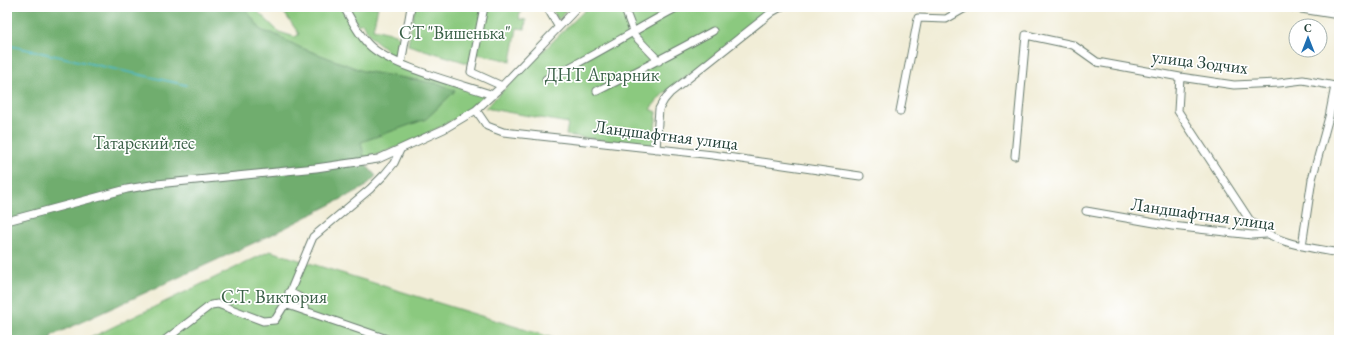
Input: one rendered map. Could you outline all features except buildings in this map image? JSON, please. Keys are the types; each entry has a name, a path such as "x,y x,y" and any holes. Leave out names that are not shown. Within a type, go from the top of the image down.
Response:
{"street":[{"path":"344,7 368,45 383,56 401,64 493,95"},
{"path":"401,64 410,7"},
{"path":"484,7 471,72 502,86"},
{"path":"547,7 558,26"},
{"path":"7,221 126,189 157,184 316,168 378,158 400,150 444,129 476,110 502,86 558,26 578,7"},
{"path":"624,7 635,36 659,61"},
{"path":"546,79 678,7"},
{"path":"656,149 659,109 670,93 772,12 781,7"},
{"path":"900,111 918,18 946,19 967,7"},
{"path":"1289,7 1339,15"},
{"path":"597,91 659,61 695,39 712,32"},
{"name":"улица Зодчих","path":"1015,156 1026,35 1073,45 1097,62 1180,77 1234,85 1279,83 1303,80 1337,86 1312,179 1302,246"},
{"path":"1180,77 1178,111 1250,219 1266,234"},
{"name":"Ландшафтная улица","path":"476,110 487,126 503,132 656,149 860,176"},
{"path":"165,340 212,305 218,304 263,321 270,322 274,320 284,304 312,237 385,174 394,164 400,150"},
{"name":"Ландшафтная улица","path":"1086,211 1172,226 1252,235 1266,234 1302,246 1339,253"},
{"path":"289,292 299,297 306,311"},
{"path":"284,304 390,340"}],"green space":[{"name":"Татарский лес","path":"7,7 244,7 262,31 274,34 299,47 363,71 440,84 455,91 426,119 361,142 366,165 376,176 365,187 271,235 51,336 51,340 7,340"},
{"path":"244,7 253,7 279,32 295,37 299,34 280,7 340,7 362,41 372,50 482,94 483,99 474,107 427,134 391,150 364,158 361,142 426,119 455,91 440,84 363,71 299,47 274,34 262,31"},
{"path":"347,7 378,7 373,29 395,34 402,40 398,56 393,57 385,53 386,49 371,37 362,23 358,25"},
{"name":"СТ \"Вишенька\"","path":"415,7 521,7 519,19 526,20 525,29 517,28 511,61 473,53 471,64 408,45"},
{"path":"551,7 571,7 558,20"},
{"name":"ДНТ Аграрник","path":"588,7 778,7 662,95 650,109 657,112 653,144 647,147 566,135 568,123 485,108"},
{"name":"С.Т. Виктория","path":"270,251 559,340 86,340"}],"waterway":[{"path":"7,45 186,85"}]}
